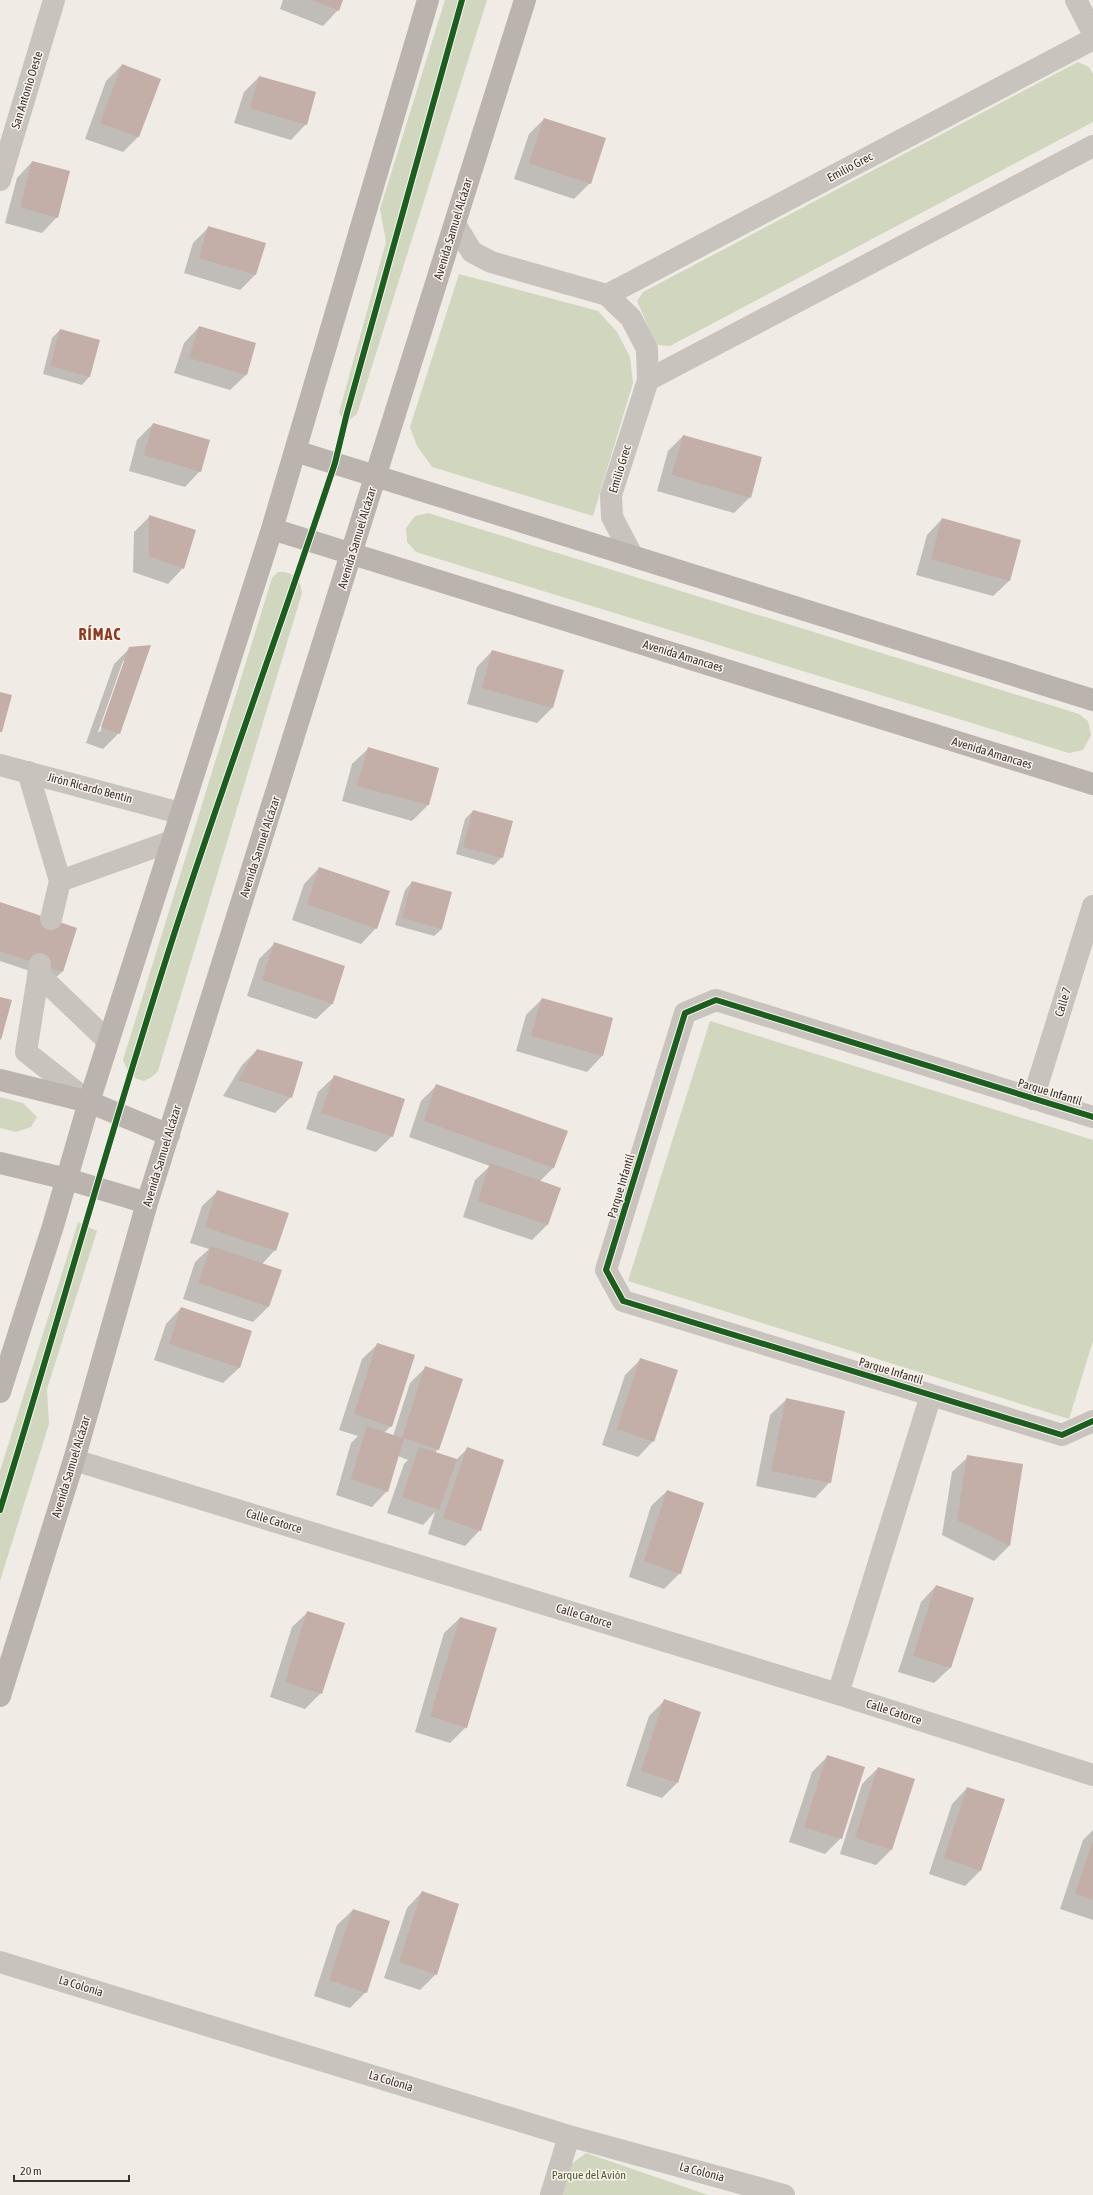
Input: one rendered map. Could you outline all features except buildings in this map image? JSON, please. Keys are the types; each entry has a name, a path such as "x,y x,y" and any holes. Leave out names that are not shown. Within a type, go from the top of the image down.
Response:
{"main road":[{"path":"0,1392 108,1041 272,529 428,0"},
{"name":"Avenida Samuel Alcázar","path":"0,1696 74,1460 147,1203 353,554 375,476 525,0"},
{"path":"295,451 1093,700"},
{"name":"Avenida Amancaes","path":"272,529 1093,784"},
{"path":"0,1080 89,1102 169,1135"},
{"path":"0,1163 66,1179 147,1203"}],"street":[{"name":"San Antonio Oeste","path":"0,180 54,0"},
{"path":"1076,0 1093,33"},
{"name":"Emilio Grec","path":"607,295 1093,39"},
{"path":"648,380 1093,146"},
{"name":"Emilio Grec","path":"455,224 472,252 492,262 607,295 631,318 647,349 648,380 611,495 612,517 632,555"},
{"name":"Jirón Ricardo Bentin","path":"0,765 180,813"},
{"path":"28,772 60,881 51,919"},
{"path":"60,881 172,842"},
{"name":"Calle 7","path":"1033,1099 1093,906"},
{"path":"89,1102 26,1052 39,969 108,1041"},
{"name":"Parque Infantil","path":"1093,1117 716,1000 685,1013 606,1270 624,1301 1062,1435 1093,1421"},
{"path":"838,1694 931,1395"},
{"name":"Calle Catorce","path":"74,1460 838,1694 1093,1775"},
{"name":"La Colonia","path":"0,1962 569,2136 784,2195"},
{"path":"550,2195 569,2136"}],"green space":[{"path":"445,0 487,0 357,414 346,423 339,413 386,242 380,209"},
{"path":"1078,62 1089,67 1093,74 1093,122 670,346 656,345 637,301 643,292"},
{"path":"459,274 598,311 617,332 630,357 633,383 593,516 432,467 417,446 410,427"},
{"path":"428,513 1079,714 1088,721 1091,735 1083,750 1069,753 416,552 407,542 406,528 415,516"},
{"path":"278,572 288,573 295,577 300,584 302,593 158,1071 152,1077 144,1081 130,1074 123,1060 272,578"},
{"path":"710,1021 1093,1140 1093,1341 1069,1419 628,1281"},
{"path":"0,1097 23,1103 37,1117 31,1127 16,1132 0,1128"},
{"path":"78,1222 97,1231 47,1389 49,1424 0,1581 0,1471"},
{"name":"Parque del Avión","path":"586,2153 708,2195 558,2195 566,2168"}],"cycle path":[{"path":"0,1510 157,987 335,463 347,413 462,0"},
{"path":"1093,1117 716,1000 685,1013 606,1270 623,1301 1062,1435 1093,1421"}],"district":[{"name":"RÍMAC","path":"100,634"}]}
